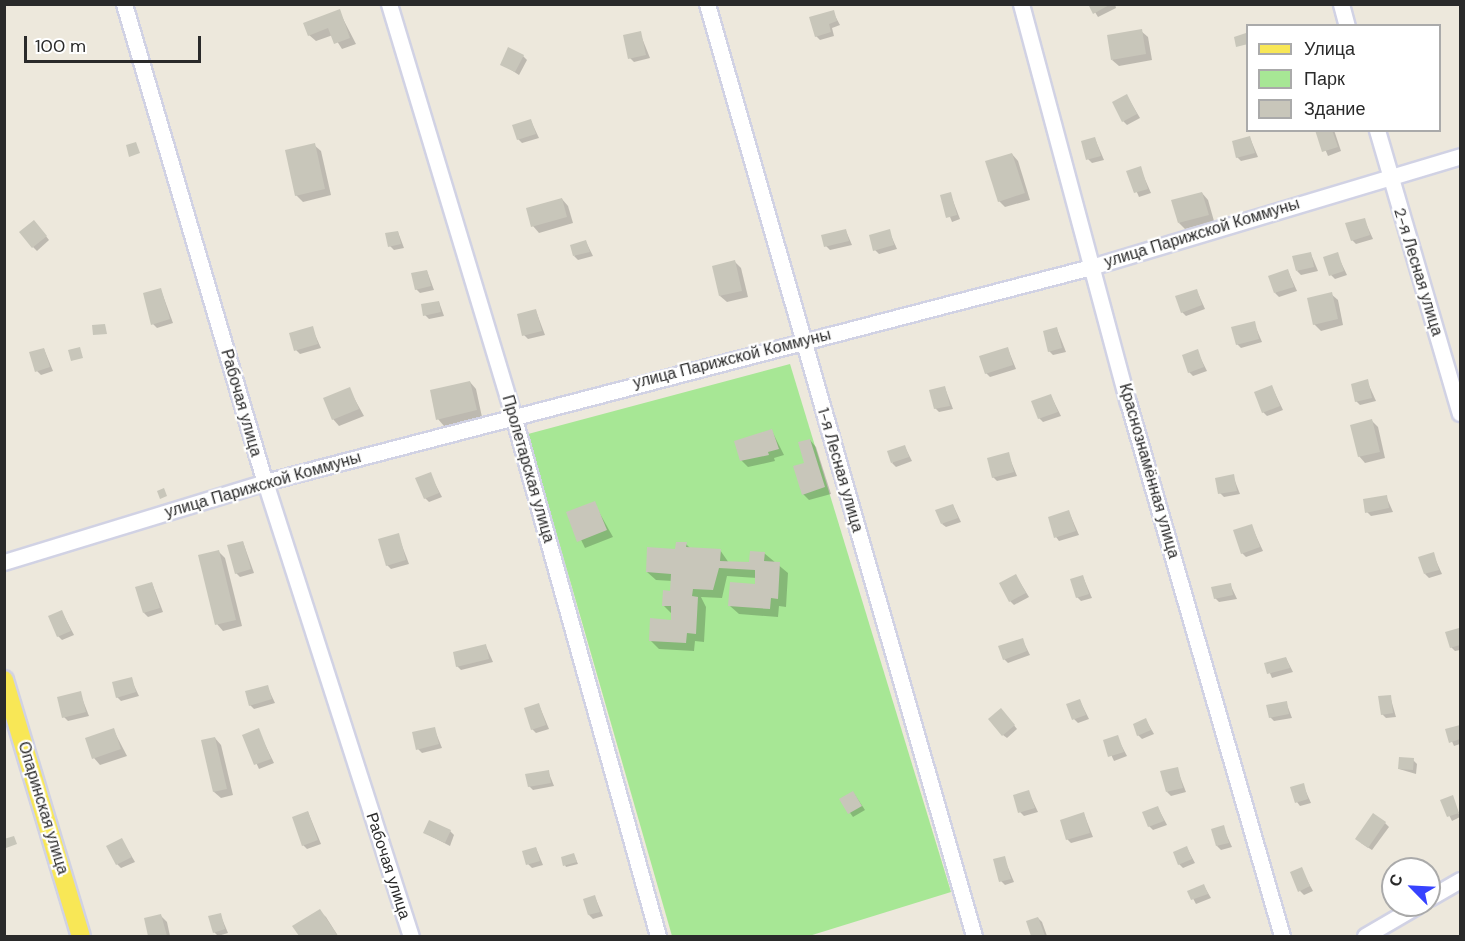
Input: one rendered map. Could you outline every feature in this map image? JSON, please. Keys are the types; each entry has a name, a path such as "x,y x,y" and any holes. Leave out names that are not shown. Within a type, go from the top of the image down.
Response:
{"main road":[{"name":"Опаринская улица","path":"4,680 81,936"}],"street":[{"name":"Рабочая улица","path":"124,4 264,482 411,936"},
{"name":"Пролетарская улица","path":"389,4 513,415 658,936"},
{"name":"1-я Лесная улица","path":"707,4 974,936"},
{"name":"Краснознамённая улица","path":"1022,4 1091,267 1282,936"},
{"path":"1341,4 1346,24"},
{"name":"2-я Лесная улица","path":"1378,132 1461,413"},
{"name":"улица Парижской Коммуны","path":"4,562 264,482 513,415 1091,267 1461,156"},
{"path":"1441,891 1461,880"},
{"path":"1365,936 1397,917"}],"green space":[{"path":"790,364 951,892 809,936 672,936 528,434"}],"building":[{"path":"1088,4 1111,4 1093,14"},
{"path":"340,9 350,38 334,44 328,28 308,36 303,23"},
{"path":"834,10 837,21 829,24 831,32 815,37 809,17"},
{"path":"1142,29 1146,54 1111,60 1107,35"},
{"path":"641,31 646,55 628,59 623,35"},
{"path":"1246,33 1246,44 1236,47 1234,37"},
{"path":"508,47 524,55 515,72 500,65"},
{"path":"1127,94 1137,114 1122,122 1112,102"},
{"path":"531,119 536,134 517,140 512,125"},
{"path":"1316,132 1333,132 1338,147 1322,152"},
{"path":"1250,136 1255,153 1236,158 1232,141"},
{"path":"1095,137 1101,156 1086,160 1081,141"},
{"path":"136,142 140,153 129,157 126,145"},
{"path":"315,143 325,189 295,196 285,150"},
{"path":"1012,153 1025,193 998,202 985,161"},
{"path":"1141,166 1148,189 1134,193 1126,171"},
{"path":"951,192 957,215 946,218 940,195"},
{"path":"1202,192 1209,215 1178,223 1171,200"},
{"path":"562,198 567,217 531,227 526,208"},
{"path":"1365,218 1370,235 1351,241 1345,223"},
{"path":"34,220 47,236 32,248 19,232"},
{"path":"846,229 849,241 824,247 821,235"},
{"path":"890,229 894,245 873,251 869,235"},
{"path":"398,231 401,244 388,247 385,233"},
{"path":"586,240 590,252 573,256 570,245"},
{"path":"1311,252 1314,267 1296,271 1292,256"},
{"path":"1338,252 1344,271 1329,276 1323,257"},
{"path":"735,260 742,291 719,296 712,266"},
{"path":"1288,269 1294,287 1274,293 1268,276"},
{"path":"427,270 431,286 415,290 411,273"},
{"path":"161,288 170,319 151,325 143,293"},
{"path":"1197,289 1202,305 1181,313 1175,296"},
{"path":"1332,292 1338,319 1313,325 1307,298"},
{"path":"439,301 441,312 423,316 421,304"},
{"path":"536,309 542,331 522,336 517,314"},
{"path":"1255,321 1259,339 1236,345 1231,327"},
{"path":"105,324 107,334 93,335 92,325"},
{"path":"313,326 318,344 294,351 289,333"},
{"path":"1057,327 1062,348 1048,352 1043,331"},
{"path":"80,347 83,358 71,361 68,350"},
{"path":"1008,347 1013,365 985,374 979,356"},
{"path":"44,348 50,367 35,372 29,352"},
{"path":"1198,349 1204,367 1188,373 1182,355"},
{"path":"1368,379 1372,398 1355,402 1351,384"},
{"path":"470,381 477,410 436,420 430,390"},
{"path":"1272,385 1280,406 1262,413 1254,392"},
{"path":"945,386 950,406 934,409 929,390"},
{"path":"350,387 359,409 332,420 323,398"},
{"path":"1051,394 1058,412 1038,419 1031,401"},
{"path":"1372,419 1380,452 1358,457 1350,425"},
{"path":"772,429 779,449 768,452 769,455 740,461 734,441"},
{"path":"810,439 825,487 802,495 793,466 804,463 798,442"},
{"path":"905,445 909,457 891,463 887,451"},
{"path":"1009,452 1014,472 992,478 987,458"},
{"path":"431,472 439,493 424,499 415,478"},
{"path":"1234,474 1237,491 1218,494 1215,478"},
{"path":"164,488 167,496 160,499 157,491"},
{"path":"1387,495 1389,508 1365,513 1363,499"},
{"path":"595,501 607,530 577,542 566,512"},
{"path":"953,504 958,518 941,524 935,510"},
{"path":"1069,510 1076,531 1054,538 1048,517"},
{"path":"1252,524 1260,547 1241,554 1233,530"},
{"path":"399,533 406,560 386,566 378,539"},
{"path":"243,541 251,569 235,574 227,545"},
{"path":"676,542 687,542 686,547 721,549 720,561 749,562 750,551 765,552 764,561 780,562 778,599 771,598 770,609 728,606 730,582 755,584 755,570 719,568 713,590 693,589 692,596 698,597 696,634 687,633 686,643 649,641 650,618 671,620 671,606 662,606 663,590 670,591 671,574 646,572 647,547 675,549"},
{"path":"219,550 236,620 215,625 198,555"},
{"path":"1434,552 1439,570 1424,574 1418,557"},
{"path":"1016,574 1026,593 1009,602 999,583"},
{"path":"1083,575 1089,594 1076,598 1070,579"},
{"path":"152,582 160,608 143,613 135,587"},
{"path":"1231,583 1233,595 1214,599 1211,587"},
{"path":"62,610 71,631 57,637 48,616"},
{"path":"1459,628 1460,645 1450,648 1445,632"},
{"path":"1023,638 1027,651 1003,660 998,646"},
{"path":"486,644 489,659 456,667 453,652"},
{"path":"1286,657 1290,668 1267,674 1264,663"},
{"path":"132,677 136,692 116,698 112,682"},
{"path":"268,685 272,699 249,706 245,691"},
{"path":"81,691 86,712 62,718 57,697"},
{"path":"1391,695 1393,713 1381,715 1378,696"},
{"path":"1080,699 1086,715 1072,720 1066,704"},
{"path":"1287,701 1289,714 1269,718 1266,705"},
{"path":"539,703 546,725 531,730 524,708"},
{"path":"1001,708 1015,725 1002,736 988,719"},
{"path":"1146,718 1151,730 1137,736 1133,724"},
{"path":"1460,725 1460,739 1449,743 1445,729"},
{"path":"435,727 439,744 416,750 412,732"},
{"path":"114,728 121,749 92,759 85,738"},
{"path":"259,728 271,759 254,765 242,735"},
{"path":"1118,735 1124,752 1108,757 1103,740"},
{"path":"215,737 227,789 213,792 201,740"},
{"path":"1399,757 1414,758 1413,770 1398,769"},
{"path":"1178,767 1183,788 1166,792 1160,771"},
{"path":"549,770 551,783 528,787 525,774"},
{"path":"1304,783 1308,799 1295,803 1290,787"},
{"path":"1029,790 1035,808 1018,813 1013,795"},
{"path":"853,791 862,806 848,814 839,799"},
{"path":"1453,795 1459,813 1447,817 1440,800"},
{"path":"1158,806 1164,821 1148,827 1142,812"},
{"path":"308,811 318,840 302,846 292,817"},
{"path":"1084,812 1090,833 1066,840 1060,820"},
{"path":"1373,813 1386,822 1368,848 1355,839"},
{"path":"429,820 451,830 445,843 423,833"},
{"path":"1224,825 1229,843 1216,846 1211,829"},
{"path":"14,836 17,844 6,848 4,839"},
{"path":"122,838 132,857 116,865 106,846"},
{"path":"1187,846 1192,859 1178,865 1173,852"},
{"path":"536,847 540,861 526,865 522,851"},
{"path":"574,853 577,862 563,866 561,857"},
{"path":"1005,856 1011,879 999,882 993,859"},
{"path":"1302,867 1310,886 1298,892 1290,872"},
{"path":"1204,884 1208,894 1191,900 1187,891"},
{"path":"595,895 600,912 588,915 583,899"},
{"path":"320,909 338,936 299,936 292,926"},
{"path":"221,913 225,929 213,933 208,916"},
{"path":"161,914 167,936 148,936 144,918"},
{"path":"1038,917 1045,936 1031,936 1026,921"}]}
